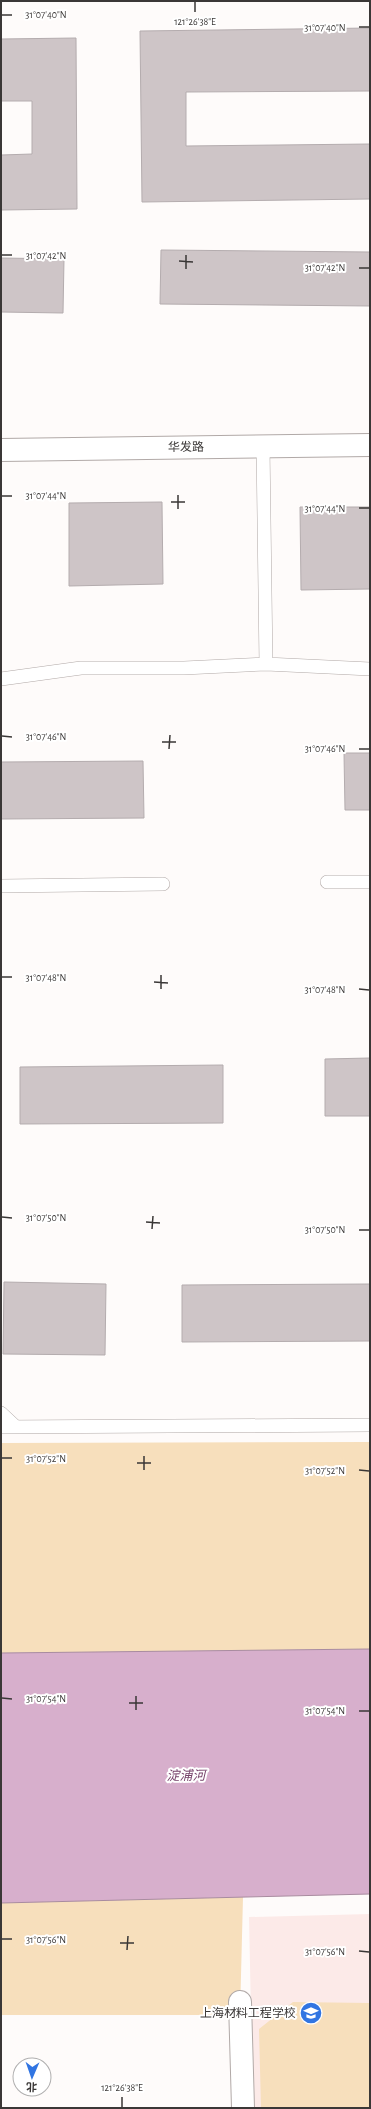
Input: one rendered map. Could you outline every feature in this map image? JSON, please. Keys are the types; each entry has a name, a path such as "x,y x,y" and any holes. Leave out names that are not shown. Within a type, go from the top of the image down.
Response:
{"street":[{"name":"华发路","path":"1,450 370,445"},
{"path":"240,2002 243,2108"}],"lane":[{"path":"263,446 266,664"},
{"path":"1,679 81,668 184,668 266,664 370,669"},
{"path":"327,882 370,882"},
{"path":"1,886 162,884"},
{"path":"1,1413 16,1427"},
{"path":"1,1427 370,1425"}],"shaded area":[{"path":"370,1442 370,1649 1,1653 1,1443"},
{"path":"243,1897 240,2015 1,2015 1,1903"},
{"name":"上海材料工程学校","path":"370,1914 370,2108 253,2108 249,1917"},
{"path":"293,2002 370,2003 370,2108 261,2108 259,2029"}],"water":[{"name":"淀浦河","path":"370,1649 370,1894 1,1903 1,1653"}],"building":[{"path":"370,28 370,91 186,92 186,146 370,144 370,199 142,202 140,31"},
{"path":"76,38 77,209 1,210 1,155 32,154 32,101 1,101 1,39"},
{"path":"161,250 370,252 370,306 160,304"},
{"path":"1,258 64,259 63,313 1,312"},
{"path":"162,502 163,584 69,586 69,503"},
{"path":"300,507 370,507 370,589 301,590"},
{"path":"344,753 370,753 370,810 345,810"},
{"path":"143,761 144,818 1,819 1,762"},
{"path":"370,1058 370,1116 325,1116 325,1059"},
{"path":"223,1065 223,1123 20,1124 20,1067"},
{"path":"4,1282 106,1284 105,1355 3,1354"},
{"path":"370,1284 370,1341 182,1342 182,1285"}],"place":[{"name":"上海材料工程学校","path":"311,2013"}]}
